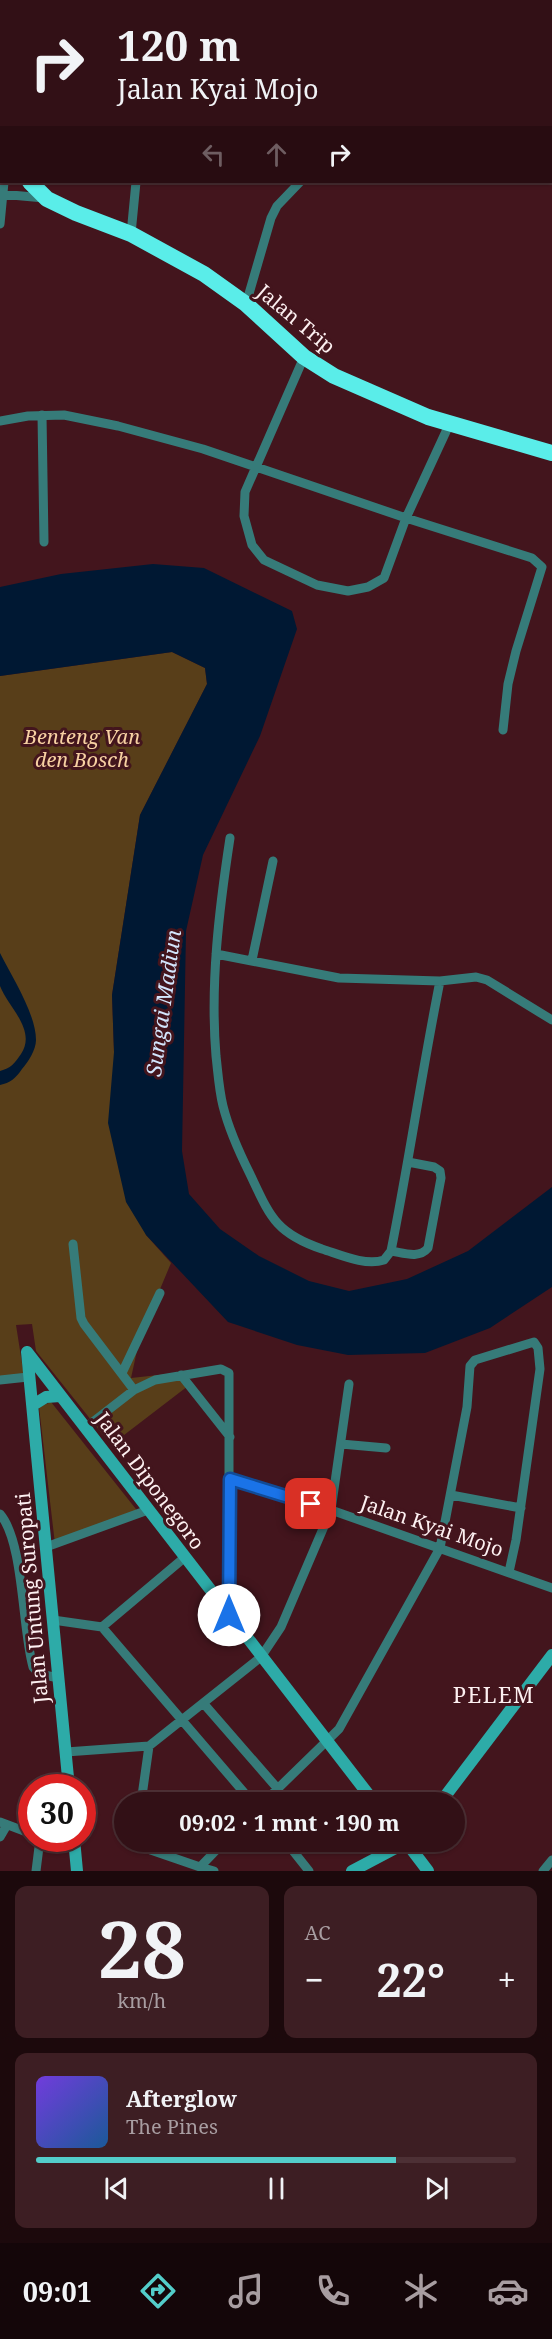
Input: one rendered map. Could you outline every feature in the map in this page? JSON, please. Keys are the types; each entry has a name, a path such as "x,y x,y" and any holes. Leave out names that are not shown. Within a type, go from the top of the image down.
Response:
{"highway":[{"name":"Jalan Trip","path":"31,183 46,199 131,234 204,274 246,304 304,357 356,386 449,425 552,453"}],"street":[{"path":"131,234 136,183"},
{"path":"246,304 271,218 277,206 299,183"},
{"path":"0,224 1,194 46,199"},
{"path":"304,357 255,466 243,500 244,516 252,546 264,560 316,585 348,591 368,587 384,578 406,518 449,425"},
{"path":"42,415 44,542"},
{"path":"0,421 42,415 64,415 118,426 203,448 406,518 532,558 542,567 516,651 508,684 502,730"},
{"path":"230,838 216,954 215,1037 222,1105 236,1144 270,1216 285,1231 307,1244 367,1262 378,1262 388,1257 408,1162 422,1069 440,981"},
{"path":"252,960 273,861"},
{"path":"216,954 339,978 440,981 476,977 487,980 552,1020"},
{"path":"391,1251 421,1254 428,1248 441,1178 440,1170 408,1162"},
{"path":"73,1244 81,1318 88,1332 134,1390"},
{"path":"122,1373 159,1293"},
{"path":"275,1792 327,1743 345,1721 365,1679 440,1548 467,1407 470,1366 475,1360 483,1357 534,1342 538,1348 540,1369 521,1509 509,1572"},
{"name":"Jalan Untung Suropati","path":"27,1352 68,1774"},
{"name":"Jalan Diponegoro","path":"27,1352 366,1792"},
{"path":"85,1428 134,1390 156,1380 221,1369 229,1373 229,1615"},
{"path":"181,1375 230,1437"},
{"path":"0,1380 28,1377"},
{"path":"66,1752 149,1746 261,1657 281,1628 331,1510 349,1384"},
{"path":"33,1405 46,1397 60,1396"},
{"path":"341,1444 386,1448"},
{"name":"Jalan Kyai Mojo","path":"230,1479 331,1510 552,1588"},
{"path":"451,1496 521,1509"},
{"path":"46,1547 148,1510"},
{"path":"0,1514 6,1521 13,1543 32,1664 39,1674 59,1678"},
{"path":"102,1627 184,1558"},
{"path":"53,1620 102,1627 244,1792"},
{"path":"448,1792 552,1655"},
{"path":"204,1704 278,1789"},
{"path":"143,1792 149,1746"},
{"path":"0,1837 4,1823 18,1828"},
{"path":"36,1871 40,1852"},
{"path":"76,1852 77,1871"},
{"path":"156,1852 214,1871"},
{"path":"200,1867 214,1852"},
{"path":"294,1852 309,1871"},
{"path":"352,1871 388,1852"},
{"path":"414,1852 428,1871"},
{"path":"543,1871 552,1860"}],"green space":[{"name":"Benteng Van den Bosch","path":"172,652 205,668 207,684 140,815 112,995 114,1052 146,1235 171,1263 140,1337 131,1378 177,1373 188,1386 111,1445 36,1351 32,1324 16,1325 24,1376 0,1376 0,676"},
{"path":"51,1402 139,1513 55,1544 39,1407"}],"water":[{"name":"Sungai Madiun","path":"153,564 204,568 292,611 297,629 260,736 203,855 186,931 182,1151 189,1194 220,1229 259,1256 309,1281 349,1291 407,1279 468,1251 552,1187 552,1287 490,1328 425,1353 348,1355 297,1345 228,1322 146,1235 126,1202 108,1123 114,1052 112,995 140,815 207,684 205,668 172,652 0,676 0,587 61,574"},
{"path":"0,953 28,1007 36,1040 31,1056 20,1072 10,1081 0,1085 0,1071 10,1067 19,1057 25,1045 26,1036 20,1019 0,986"}],"district":[{"name":"PELEM","path":"494,1695"}],"route":[{"path":"229,1615 230,1479 311,1504"}]}
